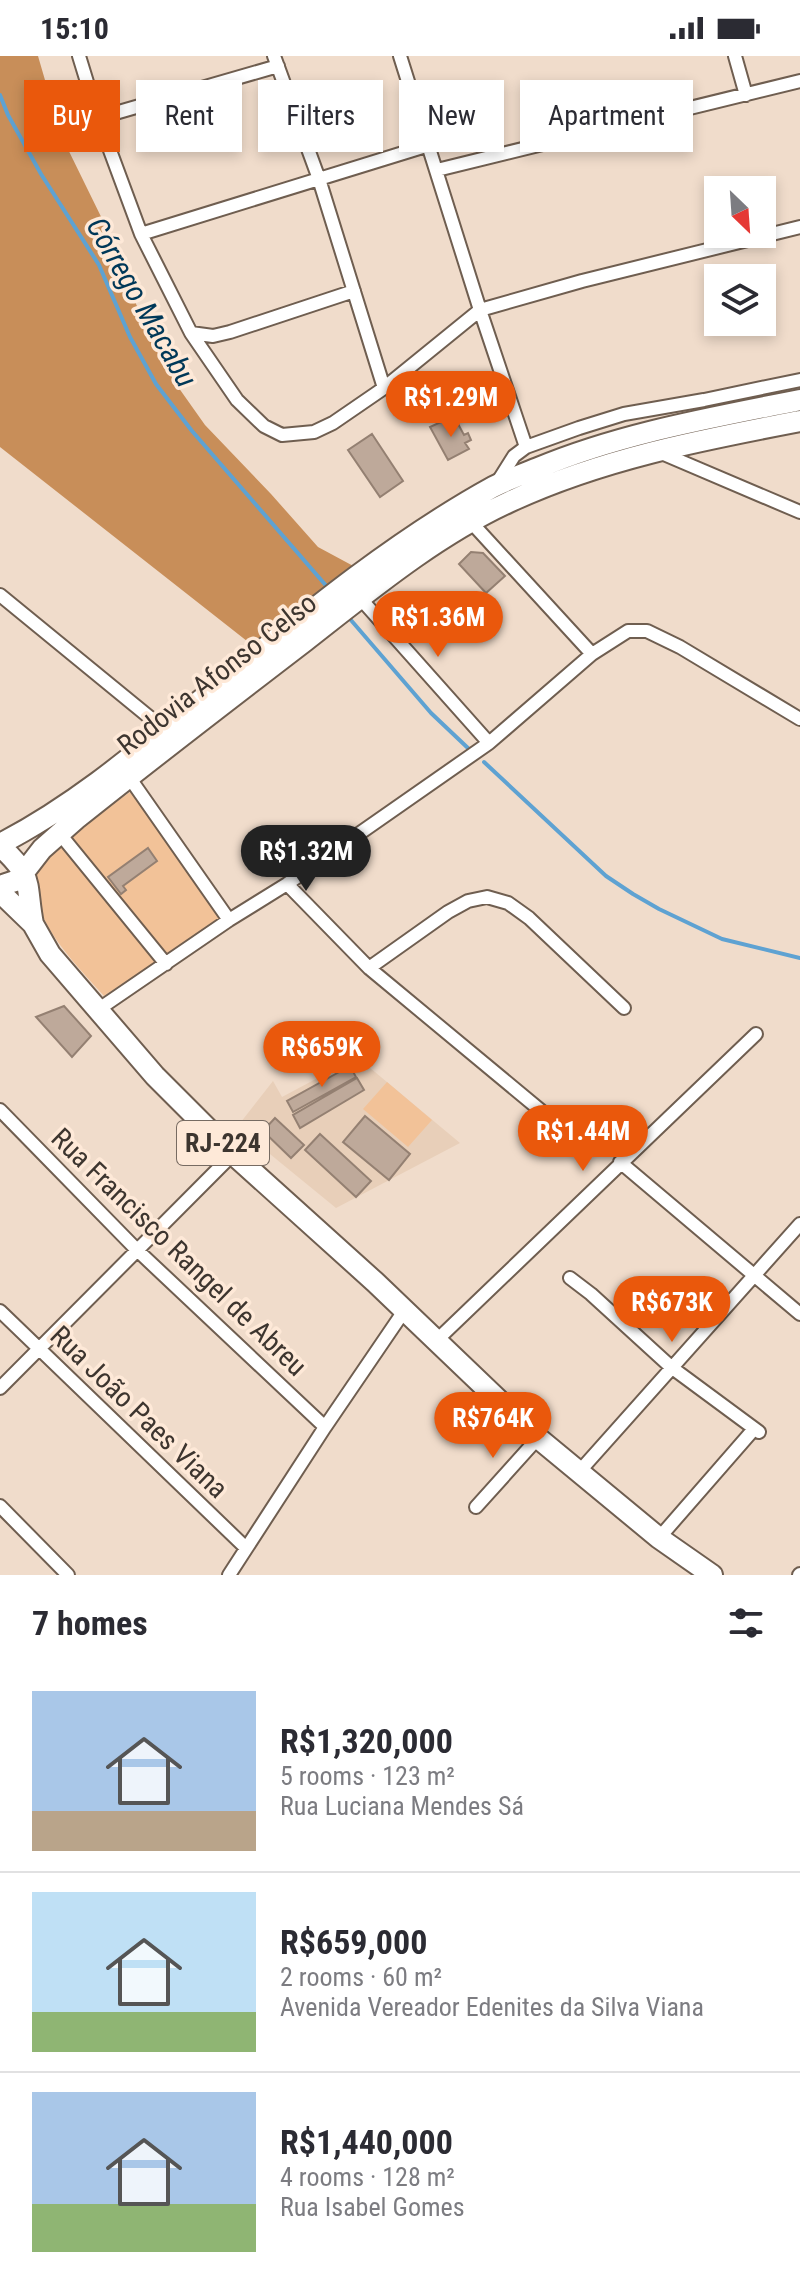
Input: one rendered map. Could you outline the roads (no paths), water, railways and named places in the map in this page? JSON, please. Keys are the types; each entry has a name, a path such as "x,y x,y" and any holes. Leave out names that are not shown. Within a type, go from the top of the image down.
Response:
{"main road":[{"name":"Rodovia Afonso Celso","path":"0,845 59,811 165,730 311,610 426,527 496,486 566,456 687,413 800,400"},
{"name":"Rodovia Afonso Celso","path":"0,886 18,880 42,849 129,777 360,598 471,522 509,502 581,472 656,451 800,421"},
{"path":"0,845 28,881 33,924"},
{"path":"0,892 33,924"},
{"name":"RJ-224","path":"33,924 50,954 155,1076 233,1154 375,1282 538,1438 659,1538 712,1575"}],"street":[{"path":"79,56 86,80"},
{"path":"400,56 408,80"},
{"path":"735,56 746,95"},
{"path":"120,111 276,61 319,179 384,388"},
{"path":"437,170 800,81"},
{"path":"111,152 141,234 191,333 237,400 264,426 282,435 314,432 333,423 384,388 480,310 582,281 800,227"},
{"path":"141,234 406,152"},
{"path":"431,152 526,447"},
{"path":"191,333 213,336 230,332 354,291"},
{"path":"496,486 514,456 526,447 624,414 687,413 800,380"},
{"path":"656,451 800,512"},
{"path":"471,522 592,654"},
{"path":"0,595 165,730"},
{"path":"360,598 489,743"},
{"path":"99,1009 287,884 489,743 592,654 628,631 647,631 680,647 800,719"},
{"path":"129,777 229,920"},
{"path":"60,834 166,964"},
{"path":"287,884 369,968 563,1129"},
{"path":"369,968 448,912 468,901 487,897 508,903 529,918 624,1008"},
{"path":"436,1341 756,1034"},
{"name":"Rua Francisco Rangel de Abreu","path":"0,1110 136,1249 325,1427"},
{"path":"0,1388 233,1154"},
{"path":"620,1162 800,1314"},
{"path":"578,1473 800,1224"},
{"path":"570,1278 671,1367 757,1430 659,1538"},
{"name":"Rua João Paes Viana","path":"0,1311 246,1548"},
{"path":"229,1575 404,1311"},
{"path":"476,1507 538,1438"},
{"path":"0,1506 68,1575"}],"waterway":[{"name":"Córrego Macabu","path":"0,95 41,174 99,265 130,337 156,384 192,431 329,589"},
{"name":"Córrego Macabu","path":"350,619 431,713 470,750"},
{"name":"Córrego Macabu","path":"484,762 606,876 633,894 722,939 800,958"}]}
